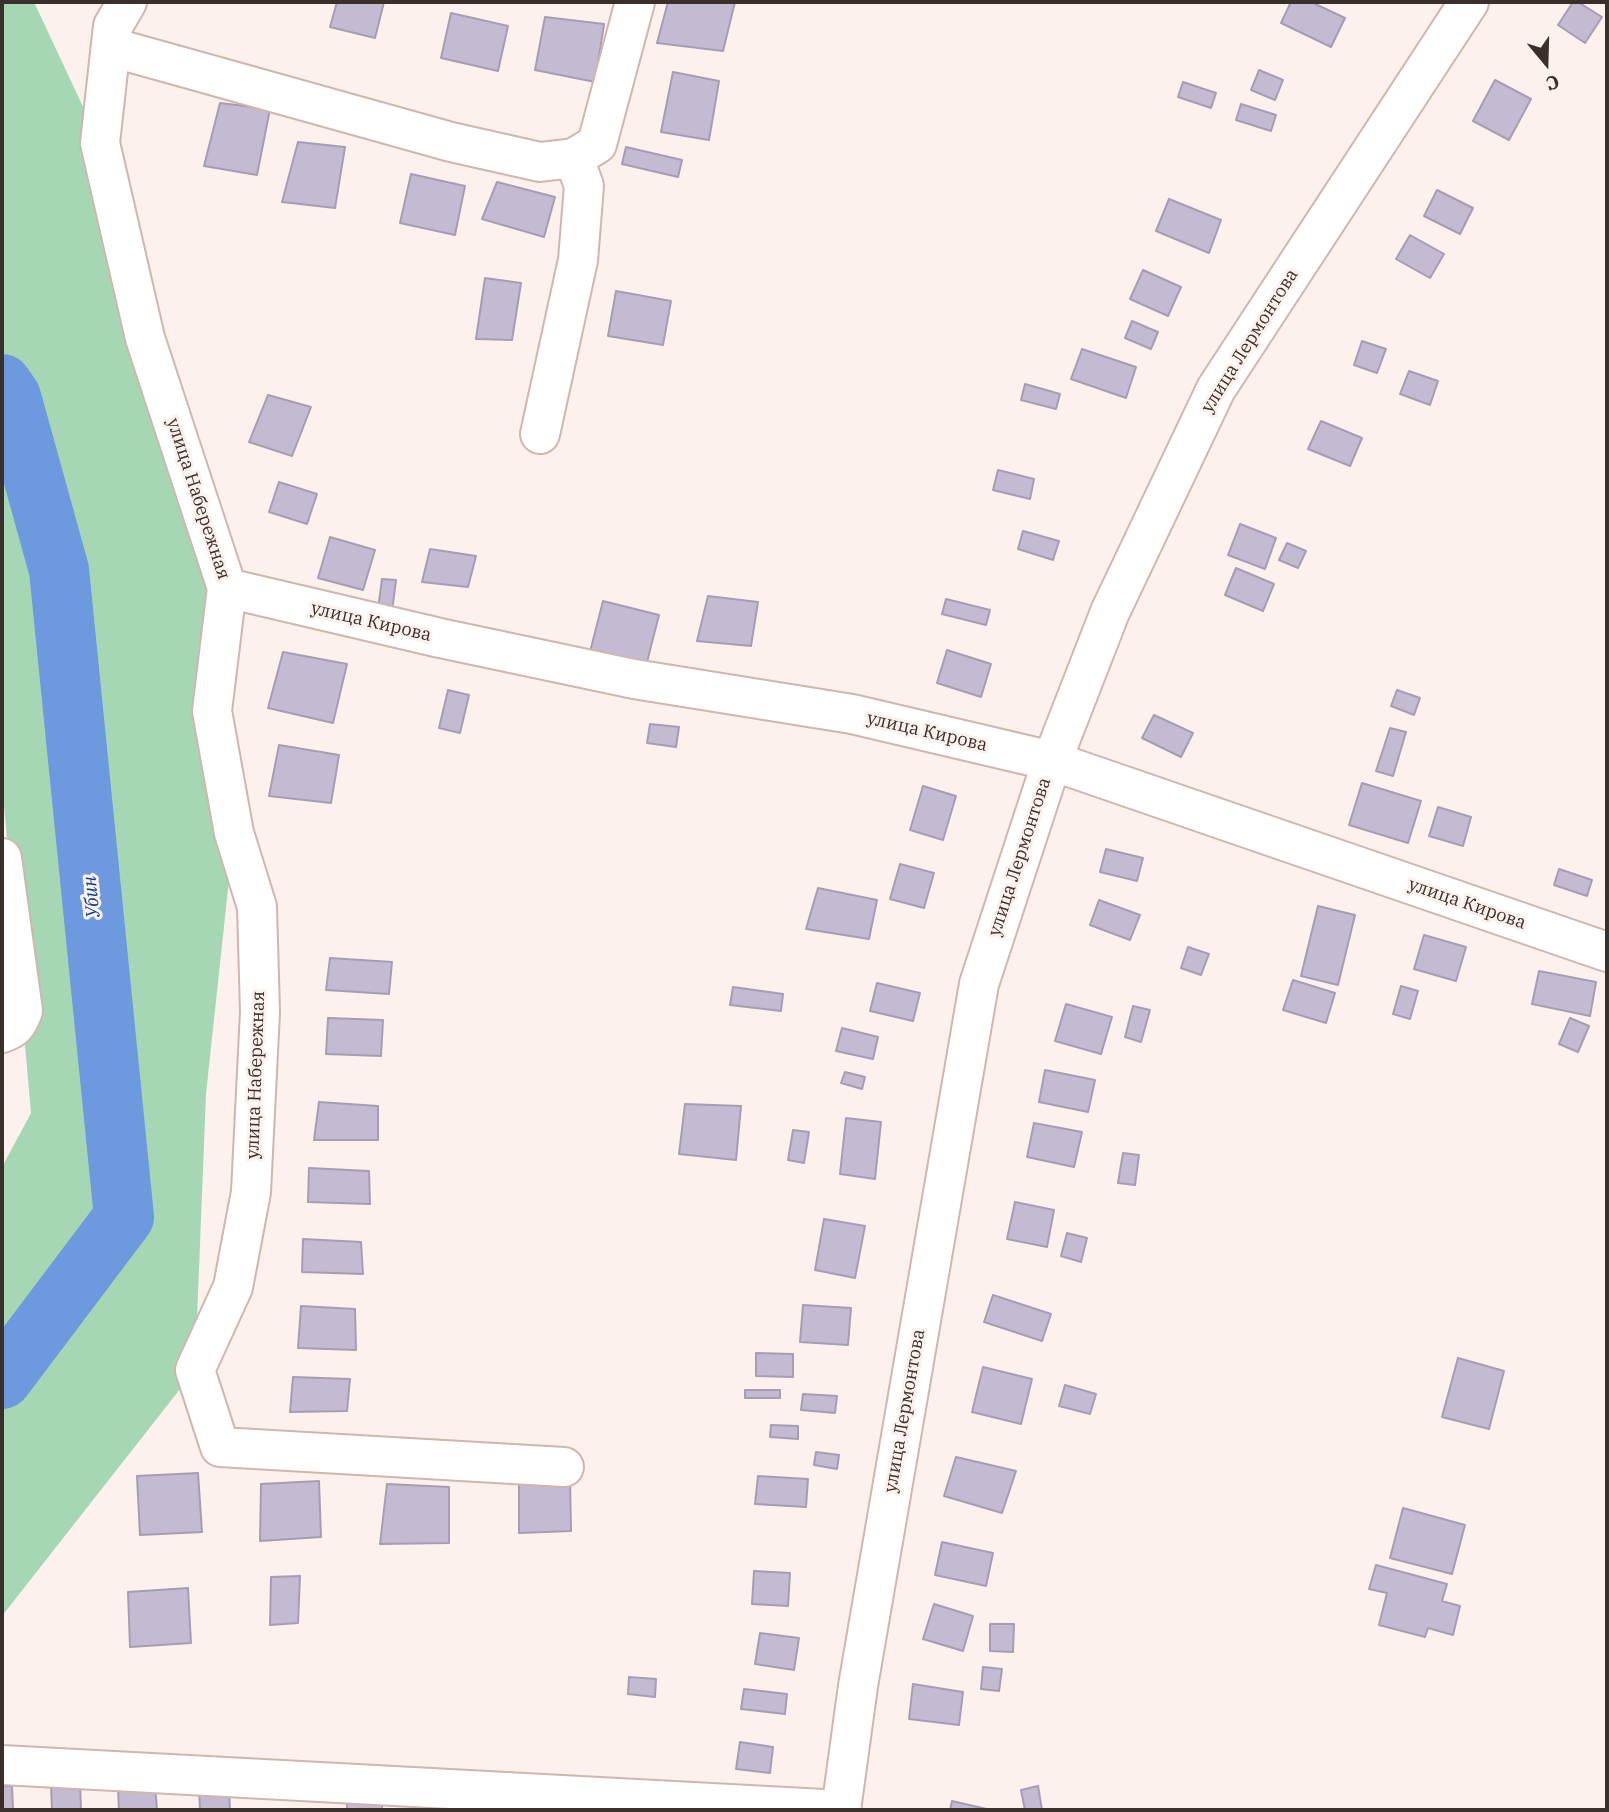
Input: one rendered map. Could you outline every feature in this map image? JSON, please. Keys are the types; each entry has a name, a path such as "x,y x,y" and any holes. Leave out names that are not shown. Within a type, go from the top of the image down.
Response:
{"street":[{"name":"улица Набережная","path":"127,2 113,26 100,143 145,338 227,588 212,711 234,833 257,907 260,1012 251,1192 233,1287 195,1370 220,1447 564,1466"},
{"path":"111,47 451,142 540,162 574,158 597,144 635,2"},
{"name":"улица Лермонтова","path":"841,1810 858,1686 979,984 1052,761 1110,612 1216,388 1469,2"},
{"path":"540,434 578,260 584,186 574,158"},
{"name":"улица Кирова","path":"227,588 440,638 634,679 852,714 1052,761 1607,952"},
{"path":"2,858 23,1011 18,1024 2,1033"},
{"path":"2,1765 841,1810"}],"green space":[{"path":"2,2 34,2 100,143 227,588 234,833 206,1094 195,1370 2,1616 2,1167 31,1113 2,782"}],"building":[{"path":"337,2 384,2 375,38 330,27"},
{"path":"668,2 735,2 723,51 657,43"},
{"path":"1291,2 1311,2 1345,18 1331,47 1281,23"},
{"path":"1573,2 1578,2 1602,17 1585,43 1558,25"},
{"path":"451,13 508,26 498,71 441,58"},
{"path":"545,17 604,24 595,82 535,70"},
{"path":"1259,70 1283,80 1275,100 1251,90"},
{"path":"673,72 719,81 709,140 661,132"},
{"path":"1495,80 1531,99 1509,140 1473,121"},
{"path":"1183,82 1216,93 1211,108 1178,97"},
{"path":"220,103 270,109 257,175 204,166"},
{"path":"1241,104 1276,115 1271,131 1236,120"},
{"path":"298,142 345,147 335,208 282,202"},
{"path":"626,147 682,160 678,177 622,164"},
{"path":"411,174 465,186 455,235 400,223"},
{"path":"497,182 555,197 544,237 482,219"},
{"path":"1437,190 1473,208 1460,234 1424,216"},
{"path":"1169,199 1221,220 1209,253 1156,231"},
{"path":"1410,235 1444,254 1430,278 1396,259"},
{"path":"1143,270 1181,287 1168,316 1130,299"},
{"path":"485,278 521,283 512,340 476,339"},
{"path":"616,291 671,301 663,345 608,336"},
{"path":"1132,321 1158,332 1151,349 1125,338"},
{"path":"1362,341 1386,349 1377,373 1354,365"},
{"path":"1082,349 1136,367 1126,398 1071,379"},
{"path":"1409,371 1438,381 1430,405 1400,394"},
{"path":"1025,384 1060,394 1056,409 1021,400"},
{"path":"268,395 311,407 292,456 249,442"},
{"path":"1321,421 1362,438 1350,466 1308,449"},
{"path":"998,470 1034,479 1030,499 993,490"},
{"path":"279,482 317,494 307,524 269,512"},
{"path":"1240,524 1276,538 1265,569 1228,555"},
{"path":"1023,531 1059,541 1053,560 1018,549"},
{"path":"330,537 375,550 363,590 318,578"},
{"path":"1287,543 1306,551 1298,568 1279,560"},
{"path":"430,549 476,556 468,587 422,582"},
{"path":"1236,568 1274,584 1263,611 1225,595"},
{"path":"382,579 396,580 392,611 378,609"},
{"path":"708,596 758,602 751,646 697,641"},
{"path":"946,599 990,610 986,625 942,614"},
{"path":"603,601 659,615 646,666 590,652"},
{"path":"947,650 991,664 981,697 937,683"},
{"path":"283,652 347,664 333,723 268,708"},
{"path":"448,690 469,695 460,733 439,728"},
{"path":"1397,690 1420,698 1414,715 1391,706"},
{"path":"1154,715 1193,733 1181,757 1142,738"},
{"path":"650,724 679,727 676,747 647,743"},
{"path":"1390,728 1406,732 1393,776 1376,771"},
{"path":"279,745 339,755 331,803 269,796"},
{"path":"1362,783 1421,801 1408,843 1349,825"},
{"path":"923,786 956,796 943,840 910,830"},
{"path":"1438,807 1471,817 1463,846 1429,836"},
{"path":"1106,849 1143,858 1137,881 1100,872"},
{"path":"900,864 934,873 924,908 890,899"},
{"path":"1559,869 1592,880 1587,896 1554,885"},
{"path":"818,888 877,900 869,939 806,929"},
{"path":"1099,900 1140,915 1130,940 1090,925"},
{"path":"1318,906 1355,915 1338,985 1301,976"},
{"path":"1424,935 1466,947 1456,981 1414,969"},
{"path":"1188,947 1209,954 1201,975 1181,968"},
{"path":"330,958 392,962 389,994 326,990"},
{"path":"1539,971 1596,982 1590,1016 1532,1004"},
{"path":"1293,980 1335,993 1326,1023 1283,1010"},
{"path":"877,983 920,993 913,1021 870,1011"},
{"path":"1401,986 1418,991 1410,1019 1393,1014"},
{"path":"733,987 783,994 781,1011 730,1005"},
{"path":"1066,1004 1112,1017 1101,1054 1055,1041"},
{"path":"1133,1006 1150,1010 1141,1042 1125,1037"},
{"path":"328,1018 383,1020 381,1056 326,1054"},
{"path":"1570,1018 1589,1026 1578,1052 1559,1044"},
{"path":"842,1028 878,1037 873,1059 836,1051"},
{"path":"1045,1070 1095,1080 1088,1112 1039,1102"},
{"path":"845,1072 865,1077 862,1089 841,1083"},
{"path":"319,1102 378,1106 378,1140 314,1140"},
{"path":"685,1104 741,1106 736,1160 679,1154"},
{"path":"846,1118 881,1122 875,1179 840,1174"},
{"path":"1034,1123 1082,1132 1074,1167 1027,1157"},
{"path":"793,1130 809,1132 804,1163 788,1160"},
{"path":"1123,1153 1139,1155 1135,1185 1118,1183"},
{"path":"309,1168 369,1171 370,1204 308,1202"},
{"path":"1015,1202 1054,1210 1047,1247 1007,1239"},
{"path":"824,1219 865,1226 855,1278 815,1270"},
{"path":"1067,1233 1087,1238 1081,1262 1061,1256"},
{"path":"303,1239 361,1242 363,1274 302,1272"},
{"path":"993,1295 1051,1314 1042,1341 984,1322"},
{"path":"803,1305 851,1308 848,1345 800,1342"},
{"path":"301,1306 355,1309 356,1350 298,1348"},
{"path":"756,1353 793,1354 793,1377 756,1376"},
{"path":"1458,1358 1504,1371 1489,1429 1442,1417"},
{"path":"983,1367 1032,1379 1021,1424 972,1412"},
{"path":"293,1377 350,1379 347,1411 290,1412"},
{"path":"1065,1385 1096,1394 1090,1414 1059,1406"},
{"path":"745,1390 780,1390 780,1398 745,1398"},
{"path":"803,1394 837,1396 835,1413 801,1410"},
{"path":"771,1425 798,1426 798,1439 770,1437"},
{"path":"816,1452 839,1455 837,1469 814,1465"},
{"path":"956,1457 1016,1471 1002,1513 944,1496"},
{"path":"198,1473 202,1532 140,1535 137,1476"},
{"path":"758,1476 808,1479 806,1507 755,1504"},
{"path":"519,1477 570,1477 571,1531 519,1533"},
{"path":"319,1481 321,1537 260,1541 261,1484"},
{"path":"387,1484 449,1487 449,1543 380,1544"},
{"path":"1403,1508 1465,1525 1452,1574 1390,1558"},
{"path":"942,1542 993,1553 986,1586 935,1575"},
{"path":"1376,1565 1447,1584 1442,1601 1460,1606 1453,1635 1428,1628 1425,1637 1379,1625 1387,1593 1369,1589"},
{"path":"754,1571 790,1573 788,1606 752,1604"},
{"path":"300,1576 298,1623 270,1625 271,1577"},
{"path":"188,1588 191,1643 130,1647 128,1592"},
{"path":"934,1604 973,1616 963,1651 923,1639"},
{"path":"990,1624 1014,1624 1013,1652 990,1651"},
{"path":"760,1633 799,1638 794,1670 755,1664"},
{"path":"983,1667 1002,1669 999,1691 981,1689"},
{"path":"629,1677 656,1679 655,1697 628,1694"},
{"path":"913,1684 963,1692 959,1725 909,1719"},
{"path":"744,1689 787,1694 785,1714 741,1709"},
{"path":"740,1742 773,1747 770,1773 736,1769"},
{"path":"80,1783 81,1810 52,1810 51,1785"},
{"path":"155,1785 157,1810 119,1810 118,1788"},
{"path":"2,1786 12,1786 13,1810 2,1810"},
{"path":"1038,1786 1042,1810 1025,1810 1021,1790"},
{"path":"199,1790 229,1791 230,1810 200,1810"},
{"path":"952,1801 991,1810 950,1810"},
{"path":"382,1802 382,1810 347,1810 347,1803"},
{"path":"452,1806 452,1810 421,1810 421,1807"}],"waterway":[{"name":"Убин","path":"2,384 11,397 59,570 124,1217 2,1379"}]}
